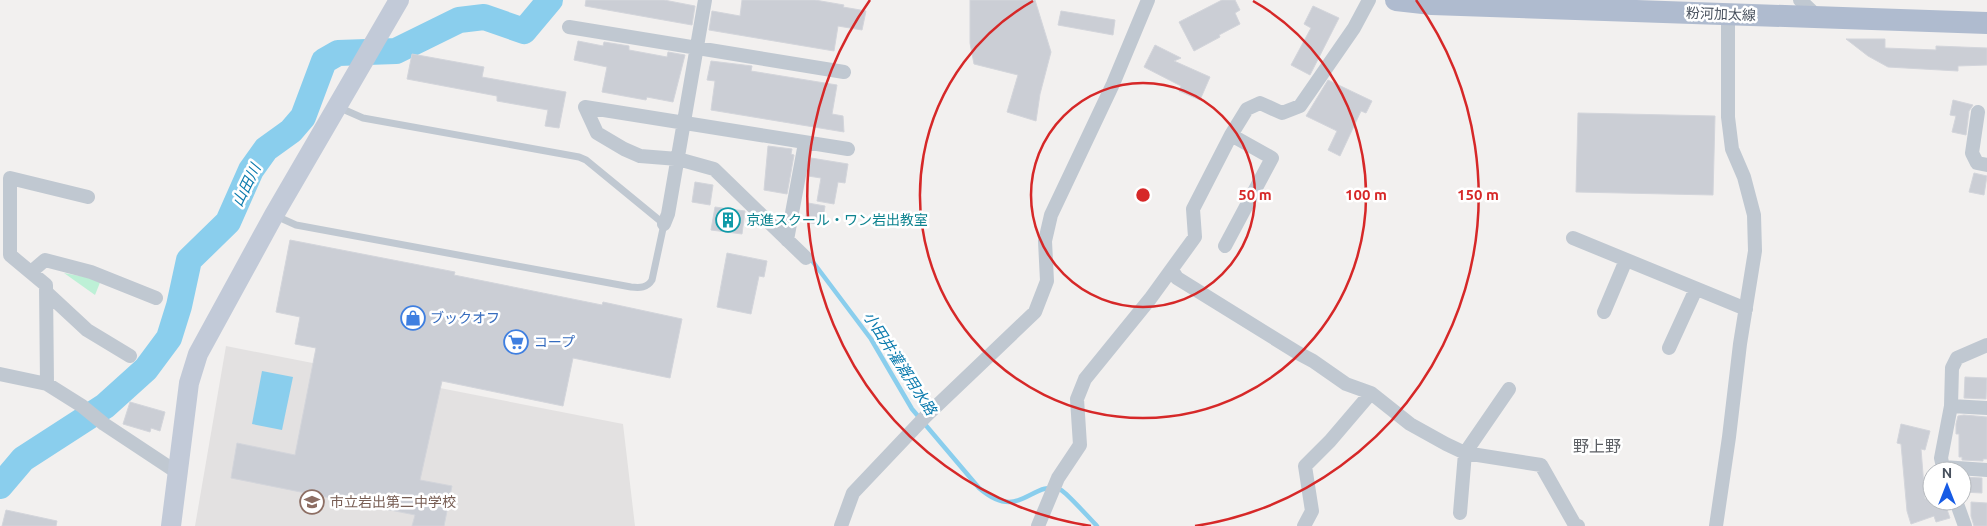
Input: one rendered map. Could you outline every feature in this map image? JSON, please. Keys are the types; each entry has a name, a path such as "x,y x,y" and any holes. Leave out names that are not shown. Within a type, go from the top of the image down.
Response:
{"main road":[{"name":"粉河加太線","path":"1396,0 1432,4 1987,23"}],"street":[{"path":"171,526 189,383 198,354 274,215 399,0"},
{"path":"664,224 668,214 705,0"},
{"path":"842,526 853,493 926,416 1035,312 1047,281 1045,241 1051,215 1112,84 1148,0"},
{"path":"1038,526 1058,478 1080,446 1077,399 1085,379 1172,270 1195,237 1193,209 1230,134 1246,109 1260,103 1282,114 1300,106 1354,28 1369,0"},
{"path":"1800,0 1818,17"},
{"path":"1716,526 1755,251 1754,215 1744,177 1732,149 1728,118 1728,14"},
{"path":"568,27 844,72"},
{"path":"806,258 714,169 678,158 640,156 624,149 597,133 585,107 848,149"},
{"path":"1978,112 1972,153 1977,162 1987,165"},
{"path":"1225,246 1272,158 1230,134"},
{"path":"787,240 805,143"},
{"path":"47,384 46,284 10,255 5,176 88,197"},
{"path":"1573,238 1746,309"},
{"path":"31,272 45,260 91,272 156,298"},
{"path":"1604,312 1626,260"},
{"path":"1172,270 1178,278 1313,361 1346,384 1371,393 1410,424 1446,444 1465,453 1542,465 1574,525 1578,526"},
{"path":"1670,348 1696,288"},
{"path":"46,292 87,330 130,356"},
{"path":"1942,461 1952,406 1952,368 1957,358 1987,345"},
{"path":"0,374 47,384 82,406 104,424 178,474"},
{"path":"1460,513 1465,453 1509,389"},
{"path":"1304,526 1312,511 1305,466 1330,441 1371,393"},
{"path":"1952,406 1987,408"},
{"path":"1972,470 1987,470"},
{"path":"1960,511 1965,526"}],"lane":[{"path":"274,215 296,225 637,288 643,288 652,280 664,224 586,160 363,118 338,107"}],"shaded area":[{"path":"226,346 623,424 635,526 195,526"}],"green space":[{"path":"64,273 101,280 95,295"}],"water":[{"path":"262,371 293,377 282,430 252,424"}],"building":[{"path":"586,0 664,0 695,6 692,25 585,6"},
{"path":"742,0 815,0 866,11 862,30 838,26 834,51 709,30 712,11 740,16"},
{"path":"970,0 1035,0 1051,52 1040,94 1036,121 1007,112 1018,75 974,64 970,43"},
{"path":"1222,0 1235,0 1240,10 1235,13 1240,24 1194,51 1179,22"},
{"path":"1313,6 1339,18 1310,75 1291,65 1311,28 1304,24"},
{"path":"1061,11 1115,20 1113,35 1058,25"},
{"path":"1846,39 1885,39 1885,48 1936,50 1936,46 1987,48 1987,65 1958,66 1958,71 1888,67 1868,56"},
{"path":"578,41 603,46 604,42 629,46 629,50 667,57 668,52 685,55 673,102 647,97 646,100 602,92 607,67 574,60"},
{"path":"1155,45 1181,58 1174,61 1210,77 1200,100 1179,91 1181,86 1144,67"},
{"path":"412,54 484,67 482,77 566,92 559,128 545,126 548,110 497,101 497,96 407,79"},
{"path":"711,61 752,66 751,71 837,85 832,114 843,116 844,132 711,110 715,81 707,80"},
{"path":"1328,80 1372,101 1366,113 1361,111 1340,156 1328,150 1337,131 1306,116"},
{"path":"1953,100 1973,105 1969,111 1966,135 1952,132 1956,116 1950,115"},
{"path":"1578,113 1715,116 1713,195 1576,192"},
{"path":"768,146 792,149 791,154 794,155 787,194 764,190"},
{"path":"811,158 848,164 845,183 838,182 834,204 817,201 821,178 808,176"},
{"path":"1974,173 1987,176 1984,195 1969,192"},
{"path":"695,182 713,185 710,205 692,202"},
{"path":"808,203 825,206 822,225 805,222"},
{"name":"京進スクール・ワン岩出教室","path":"715,207 745,211 742,234 711,230"},
{"path":"290,240 455,272 454,275 602,305 603,302 682,319 670,378 573,358 563,406 442,381 420,480 452,486 444,526 412,526 415,515 231,478 237,443 295,455 316,348 295,344 300,317 276,312"},
{"path":"727,253 767,261 764,277 759,276 751,314 717,307"},
{"path":"1965,377 1987,378 1986,399 1964,398"},
{"path":"130,402 165,412 160,431 151,428 150,432 123,424"},
{"path":"1958,416 1987,417 1987,459 1983,459 1983,461 1962,460 1962,457 1959,457 1959,434 1956,434 1956,424"},
{"path":"1901,424 1930,431 1925,450 1921,449 1922,511 1948,511 1950,518 1936,522 1934,516 1911,524 1907,511 1901,444 1897,443"},
{"path":"1972,478 1982,478 1982,493 1972,492"},
{"path":"1972,502 1987,503 1987,526 1974,526 1971,516"},
{"path":"6,510 57,521 56,526 2,526"}],"waterway":[{"name":"山田川","path":"0,486 23,459 105,406 146,369 169,338 179,306 189,260 228,222 251,170 266,149 291,131 303,117 324,61 338,53 396,51 459,20 484,17 524,31 550,0"},
{"name":"小田井灌漑用水路","path":"810,258 871,339 912,409 979,488 993,498 1005,502 1015,501 1041,490 1051,488 1061,490 1097,526"}],"place":[{"name":"京進スクール・ワン岩出教室","path":"728,220"},
{"name":"ブックオフ","path":"413,318"},
{"name":"コープ","path":"516,342"},
{"name":"市立岩出第二中学校","path":"312,502"}],"district":[{"name":"野上野","path":"1597,446"}]}
